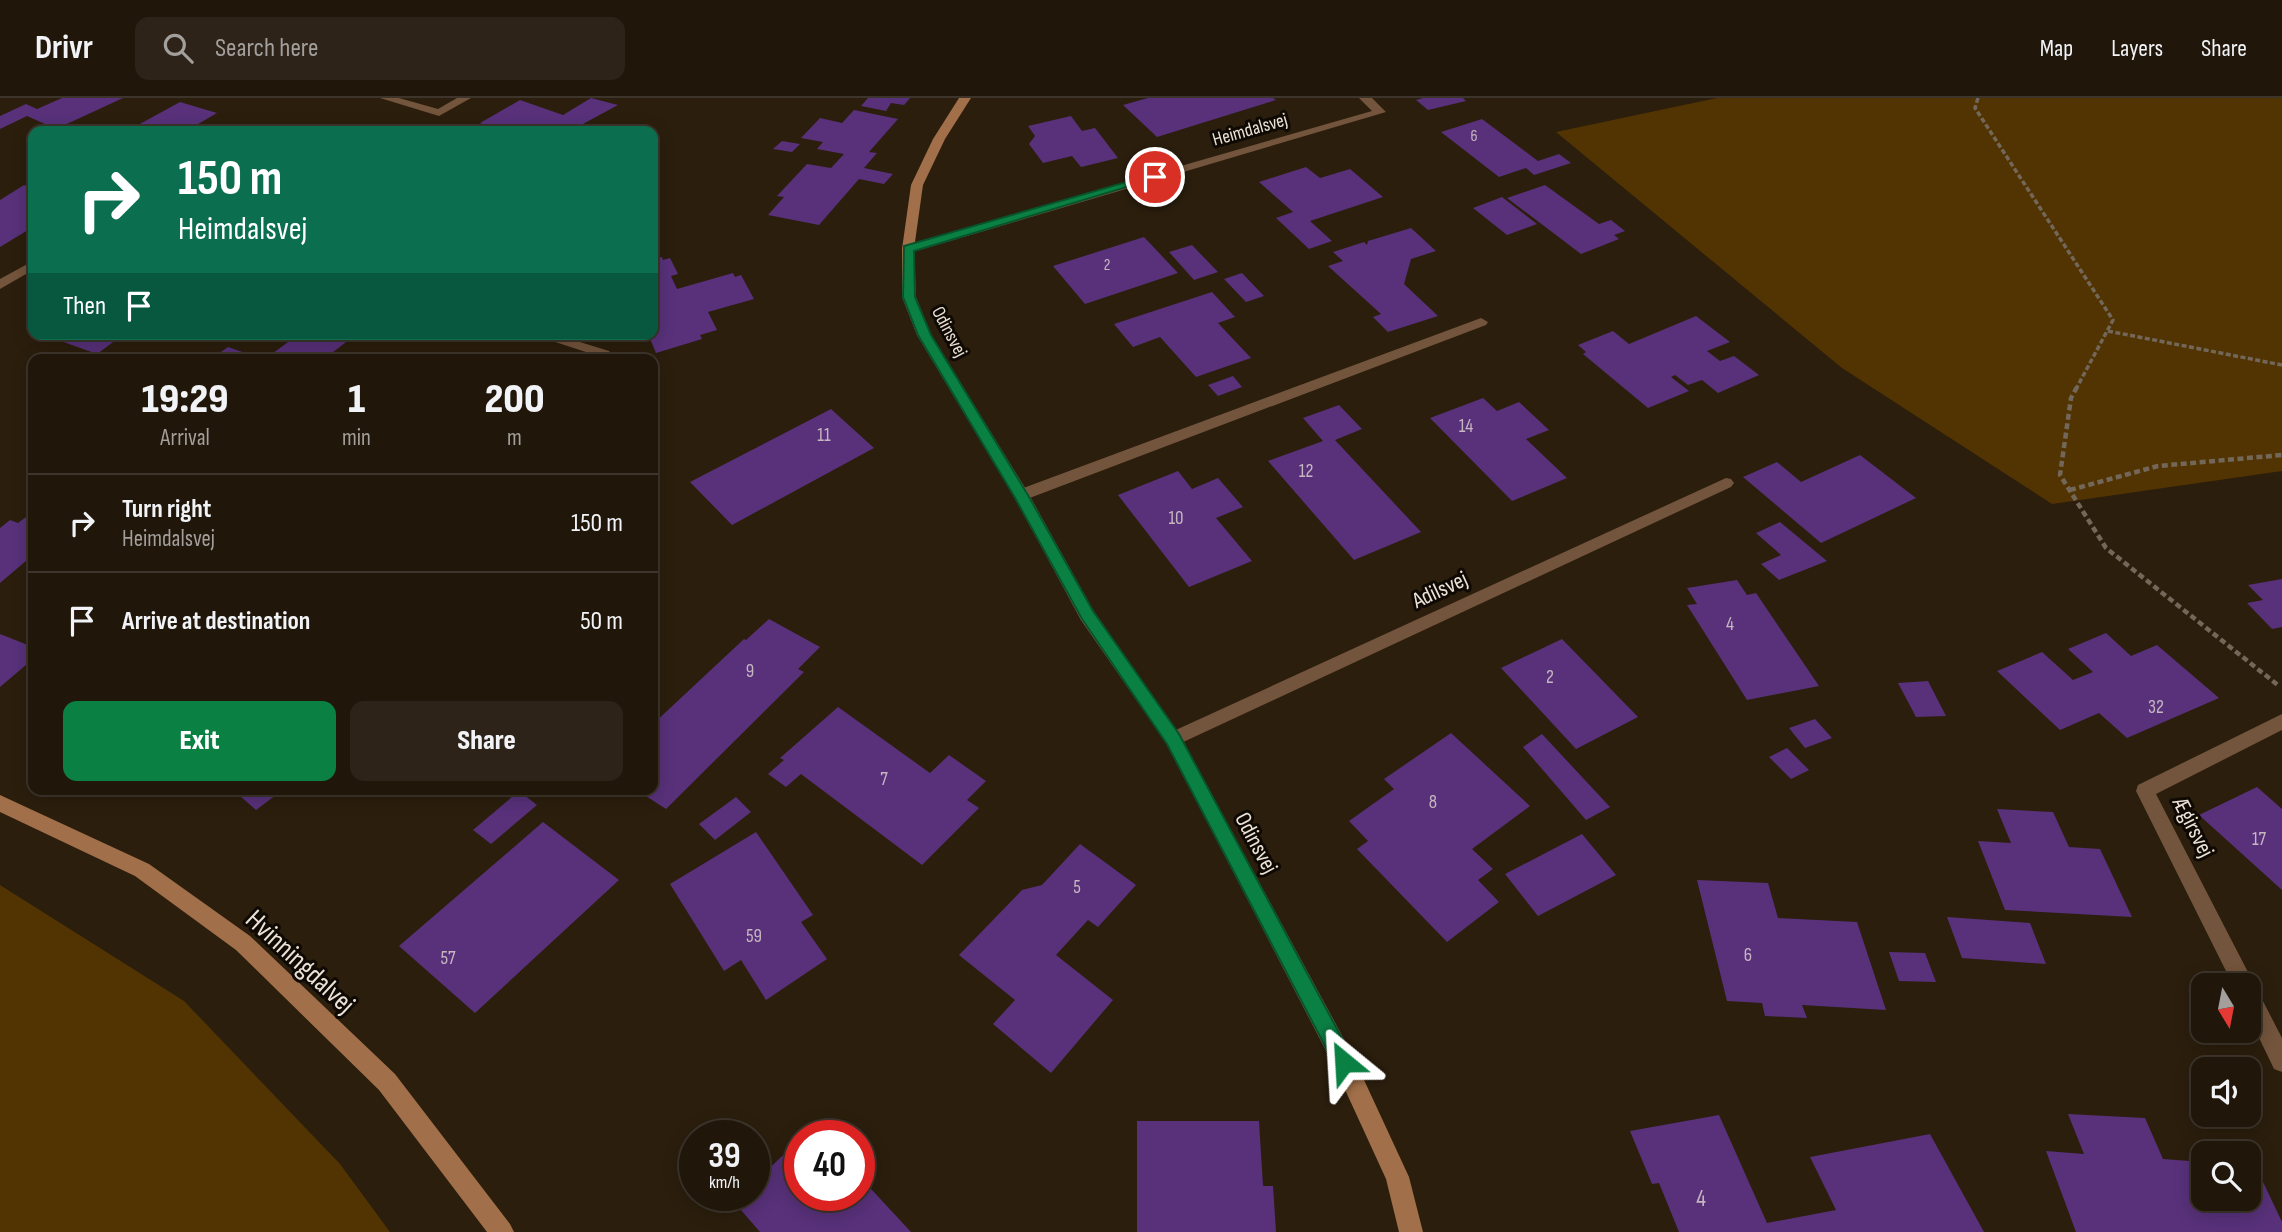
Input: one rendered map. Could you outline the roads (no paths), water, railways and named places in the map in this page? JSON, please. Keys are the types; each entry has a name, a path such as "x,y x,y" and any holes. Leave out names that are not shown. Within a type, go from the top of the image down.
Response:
{"street":[{"path":"386,98 439,113 465,98"},
{"name":"Odinsvej","path":"965,98 939,139 917,185 908,249 909,297 924,335 1021,495 1087,615 1173,739 1344,1062 1397,1177 1411,1232"},
{"name":"Heimdalsvej","path":"908,249 1381,112 1365,98"},
{"path":"0,285 28,268"},
{"path":"1021,495 1481,322"},
{"path":"558,340 604,354"},
{"name":"Adilsvej","path":"1173,739 1726,483"},
{"name":"Ægirsvej","path":"2238,973 2145,791 2282,721"},
{"name":"Hvinningdalvej","path":"1,804 142,870 243,943 387,1082 502,1232"},
{"path":"2261,1019 2282,1060"}]}
